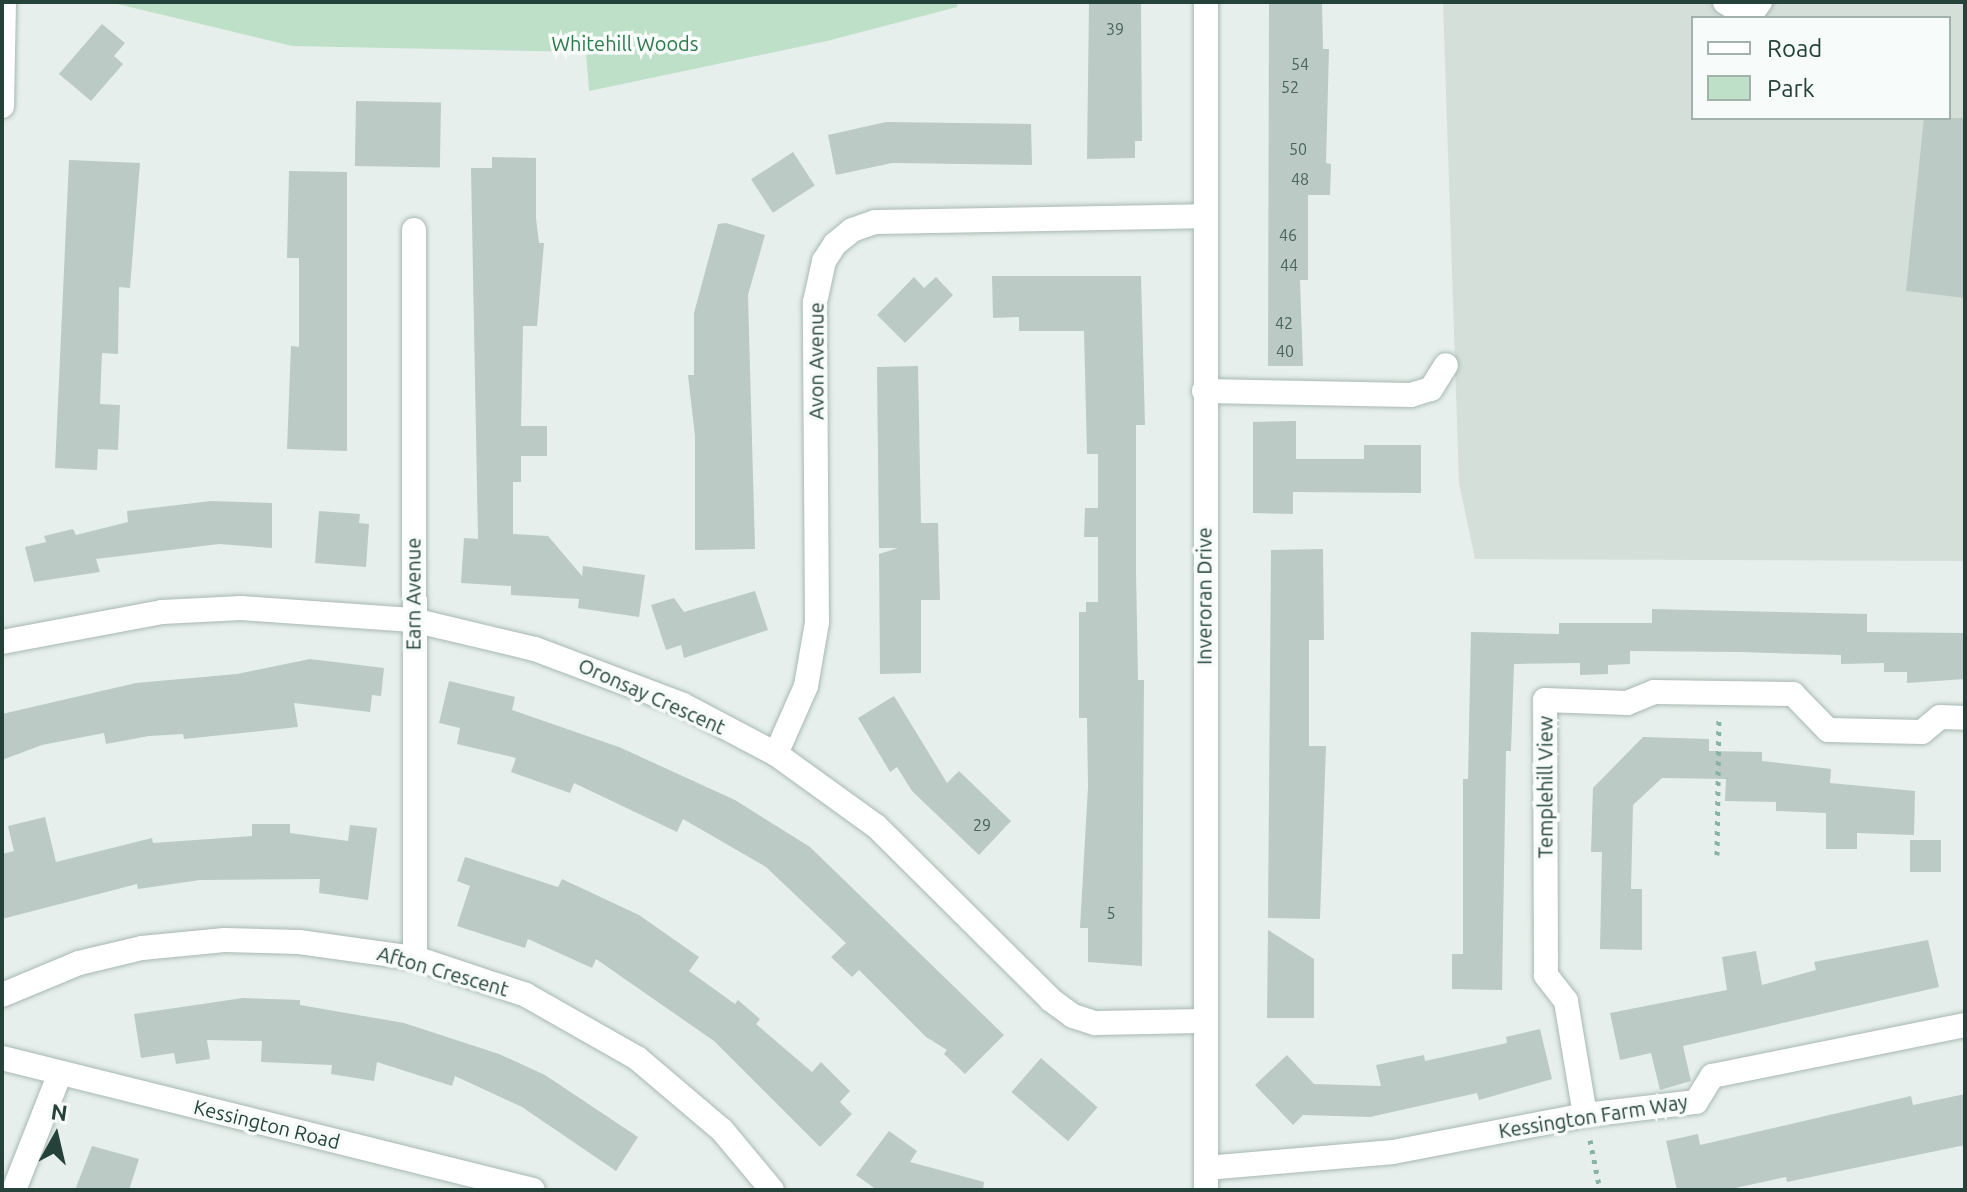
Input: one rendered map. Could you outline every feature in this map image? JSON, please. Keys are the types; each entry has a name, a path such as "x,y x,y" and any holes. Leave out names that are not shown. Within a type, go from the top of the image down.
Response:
{"street":[{"path":"2,106 4,2"},
{"name":"Inveroran Drive","path":"1206,2 1206,1179"},
{"path":"1725,2 1747,16"},
{"name":"Avon Avenue","path":"776,754 806,686 816,633 815,302 824,261 835,244 852,230 875,222 1205,216"},
{"name":"Earn Avenue","path":"414,230 415,958"},
{"path":"1204,391 1411,395 1431,389 1446,365"},
{"name":"Oronsay Crescent","path":"2,642 148,614 241,608 413,620 485,635 601,671 683,705 776,754 876,826 1051,1000 1073,1016 1095,1023 1204,1021"},
{"name":"Templehill View","path":"1585,1115 1566,1001 1546,975 1545,700 1627,703 1654,692 1793,694 1828,730 1922,732 1940,717 1965,718"},
{"name":"Afton Crescent","path":"2,995 79,963 142,948 225,940 299,942 415,958 526,995 637,1058 722,1130 772,1190"},
{"name":"Kessington Farm Way","path":"1206,1179 1393,1152 1585,1115 1696,1102 1712,1076 1965,1025"},
{"name":"Kessington Road","path":"2,1058 533,1190"},
{"path":"14,1190 60,1073"}],"path":[{"path":"1717,855 1720,693"},
{"path":"1585,1115 1600,1190"}],"shaded area":[{"path":"1443,2 1965,2 1965,561 1475,559 1459,483"}],"green space":[{"name":"Whitehill Woods","path":"109,2 958,2 957,7 827,41 589,91 586,52 292,46"}],"building":[{"path":"1089,2 1141,2 1142,141 1135,141 1135,158 1087,159"},
{"path":"1269,2 1322,2 1323,49 1329,49 1326,163 1331,164 1330,195 1308,195 1308,280 1300,280 1303,366 1268,366"},
{"path":"102,24 125,43 114,56 123,64 91,101 59,74"},
{"path":"356,101 441,102 440,167 355,166"},
{"path":"1965,118 1965,298 1906,291 1924,120"},
{"path":"886,122 1031,124 1032,165 892,163 836,175 828,135"},
{"path":"793,152 815,186 773,213 751,179"},
{"path":"492,157 536,158 536,218 539,243 544,243 537,326 523,326 521,426 547,426 547,456 521,456 521,482 513,482 513,534 548,536 582,576 583,566 645,575 639,617 578,608 579,599 511,595 511,586 461,583 464,538 478,539 471,168 492,168"},
{"path":"69,160 140,163 130,288 119,287 118,354 102,353 100,404 120,405 118,450 98,449 97,470 55,468"},
{"path":"289,171 347,172 347,451 287,449 291,346 299,347 299,258 287,258"},
{"path":"726,223 765,235 748,295 755,549 695,550 695,436 688,375 694,375 694,313 718,224"},
{"path":"992,276 1141,276 1145,425 1136,425 1136,572 1138,680 1144,680 1142,966 1088,962 1088,928 1080,928 1088,787 1087,718 1079,718 1079,612 1086,612 1086,602 1098,602 1098,537 1084,537 1085,508 1098,508 1098,454 1087,454 1084,331 1019,331 1019,317 993,318"},
{"path":"914,277 924,288 936,277 953,295 905,343 877,315"},
{"path":"918,366 921,523 938,523 940,600 921,600 921,673 880,674 879,554 898,548 879,548 877,367"},
{"path":"1296,421 1296,459 1364,459 1364,445 1421,445 1421,493 1293,492 1293,514 1253,513 1253,422"},
{"path":"211,501 272,503 272,548 219,544 96,559 100,572 34,582 25,547 46,542 44,536 73,529 76,535 128,522 127,511"},
{"path":"319,511 360,514 359,523 369,524 366,567 315,563"},
{"path":"1323,549 1324,640 1309,640 1309,746 1326,746 1320,919 1268,918 1271,550"},
{"path":"755,591 768,630 684,658 681,645 666,650 651,605 674,598 684,612"},
{"path":"1652,609 1867,614 1867,632 1965,633 1965,679 1907,683 1907,672 1884,672 1884,663 1841,664 1841,655 1630,651 1630,664 1608,665 1608,674 1580,675 1580,663 1514,664 1511,751 1506,751 1502,990 1452,989 1452,954 1463,954 1463,779 1468,779 1471,632 1559,634 1559,623 1652,623"},
{"path":"310,659 384,668 381,696 372,695 370,712 294,703 298,727 184,739 183,734 149,736 106,744 104,733 42,745 2,760 2,714 136,683 237,674"},
{"path":"449,681 515,697 512,710 619,747 735,800 810,847 1004,1035 965,1074 944,1054 947,1050 926,1037 859,970 852,977 831,957 846,943 766,867 683,819 677,832 574,783 570,793 511,772 516,758 457,744 460,728 439,723"},
{"path":"894,696 947,783 959,771 1011,821 979,855 912,791 897,767 890,772 858,718"},
{"path":"1643,737 1709,739 1709,751 1762,752 1762,761 1831,769 1830,783 1915,791 1914,835 1857,833 1857,849 1826,849 1826,813 1776,811 1776,802 1725,801 1726,779 1662,778 1633,805 1631,889 1642,889 1642,950 1600,949 1602,852 1591,852 1593,788"},
{"path":"45,817 56,862 152,838 153,843 252,836 252,824 290,824 290,833 348,841 350,825 377,828 368,900 319,893 320,879 200,880 138,889 137,884 2,919 2,854 14,851 8,826"},
{"path":"1910,840 1941,840 1941,872 1910,872"},
{"path":"465,857 558,887 562,879 639,915 699,957 689,971 735,1004 738,1000 760,1019 756,1024 812,1072 821,1062 850,1091 840,1102 852,1114 820,1147 714,1041 596,959 592,968 528,939 525,948 457,926 470,886 457,881"},
{"path":"1268,930 1314,959 1314,1018 1267,1018"},
{"path":"1928,940 1939,987 1683,1046 1691,1081 1660,1090 1651,1053 1620,1060 1610,1013 1727,990 1722,957 1756,951 1762,985 1816,970 1814,962"},
{"path":"243,998 300,1000 300,1005 404,1023 499,1054 545,1075 638,1137 616,1171 522,1107 455,1076 452,1086 377,1062 374,1081 331,1074 332,1065 261,1062 262,1041 207,1040 210,1059 176,1064 174,1053 141,1058 134,1014"},
{"path":"1540,1029 1552,1079 1479,1100 1477,1093 1370,1117 1303,1115 1293,1125 1255,1085 1287,1055 1314,1084 1381,1086 1376,1065 1424,1055 1425,1061 1507,1043 1506,1037"},
{"path":"1041,1058 1098,1107 1068,1141 1011,1092"},
{"path":"1965,1094 1965,1145 1787,1182 1786,1177 1726,1190 1677,1190 1666,1141 1698,1134 1700,1145 1911,1096 1913,1105"},
{"path":"889,1131 917,1151 910,1162 984,1182 983,1190 877,1190 856,1175"},
{"path":"92,1146 139,1159 129,1190 75,1190"}]}
